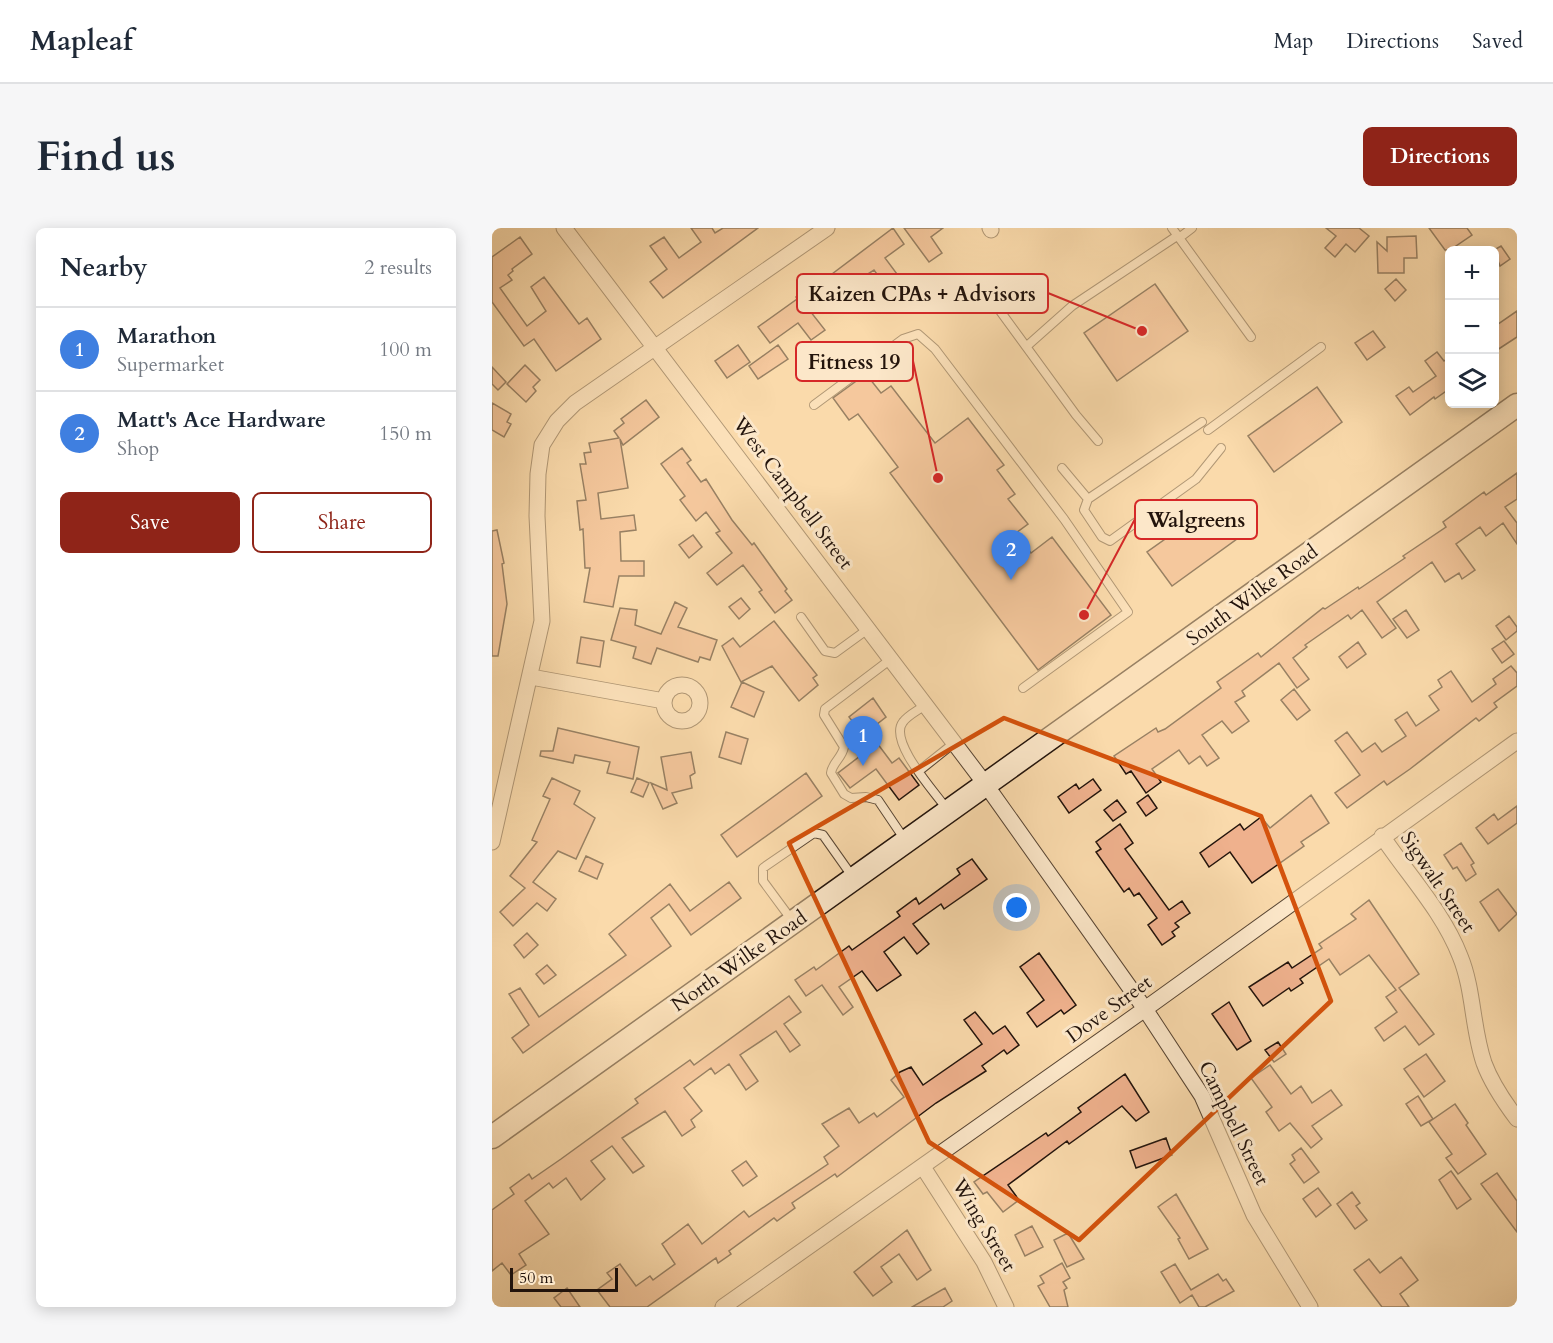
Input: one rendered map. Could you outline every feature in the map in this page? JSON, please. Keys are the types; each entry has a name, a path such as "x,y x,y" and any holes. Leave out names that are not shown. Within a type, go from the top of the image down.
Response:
{"main road":[{"name":"South Wilke Road","path":"986,785 1517,405"},
{"name":"North Wilke Road","path":"492,1137 986,785"}],"street":[{"name":"West Campbell Street","path":"564,228 986,785"},
{"path":"492,842 542,621 537,505 542,445 557,421 575,403 827,228"},
{"path":"531,677 664,701"},
{"name":"Dove Street","path":"723,1307 1145,1009 1382,836 1517,741"},
{"name":"Campbell Street","path":"986,785 1145,1009 1202,1096 1254,1215 1310,1307"},
{"name":"Sigwalt Street","path":"1382,836 1449,932 1459,952 1469,979 1478,1040 1485,1066 1517,1119"},
{"name":"Wing Street","path":"922,1167 984,1262 1006,1307"}],"lane":[{"path":"1172,228 1251,337"},
{"path":"1026,346 1072,306 1192,228"},
{"path":"976,278 1076,415 1098,441"},
{"path":"813,405 903,339 918,334 934,349 1064,519 1128,612 1023,688"},
{"path":"1208,430 1321,347"},
{"path":"1202,422 1088,499 1083,510 1102,537 1110,541 1196,479 1221,448"},
{"path":"1062,468 1088,499"},
{"path":"801,617 825,651 835,653 868,629"},
{"path":"891,659 825,709 824,715 844,747 831,773 844,794 851,798 866,797 878,800 907,842"},
{"path":"925,705 903,722 898,733 902,746 949,812"},
{"path":"919,771 954,743"},
{"path":"793,923 763,881 763,868 814,832 823,835 854,880"}],"highlighted area":[{"path":"1004,718 1261,816 1331,1001 1079,1240 929,1142 789,843"}],"building":[{"path":"691,228 712,228 715,233 723,228 758,228 663,298 650,282 667,269 650,246 664,237 679,258 701,242"},
{"path":"893,228 904,244 885,258 900,278 887,288 874,270 810,311 825,330 811,340 798,323 770,343 758,327 797,299 796,297 818,280 820,283"},
{"path":"904,228 943,228 931,237 942,253 929,262"},
{"path":"1326,228 1359,228 1369,236 1355,252 1346,244 1335,257 1325,248 1336,236"},
{"path":"1429,228 1467,228 1472,235 1456,246 1445,246 1445,250"},
{"path":"1416,236 1417,258 1404,258 1404,273 1378,273 1377,242 1387,251 1387,237"},
{"path":"520,237 532,254 512,269 513,271 508,275 512,280 500,288 527,326 546,311 531,287 544,277 579,324 587,318 601,339 556,371 534,339 524,346 492,302 492,257"},
{"path":"1501,246 1510,259 1500,266 1499,263 1499,247"},
{"path":"1396,279 1406,290 1395,301 1385,289"},
{"path":"1155,284 1188,331 1117,381 1084,333"},
{"path":"1517,311 1517,337 1499,349 1499,324"},
{"path":"1373,331 1385,347 1367,360 1355,343"},
{"path":"738,345 750,362 727,378 715,361"},
{"path":"778,345 788,359 758,379 749,366"},
{"path":"1437,352 1445,360 1445,392 1410,415 1396,396 1409,387 1413,392 1436,376 1425,361"},
{"path":"525,365 540,380 533,387 536,391 526,402 507,384"},
{"path":"492,367 506,382 498,390 492,384"},
{"path":"866,374 881,393 891,386 935,443 968,418 1004,465 997,470 1015,494 1008,499 1028,524 1016,533 1031,553 1052,537 1111,615 1038,670 890,473 898,467 858,414 849,420 833,398"},
{"path":"1317,387 1342,422 1274,472 1248,436"},
{"path":"646,400 659,417 623,445 620,439 628,488 598,493 601,519 634,515 636,530 620,532 621,561 644,561 644,576 619,576 613,607 584,602 590,568 585,568 583,529 580,530 577,501 586,500 580,464 586,464 584,453 591,452 589,443 619,438 614,431 624,423 621,419"},
{"path":"492,403 511,414 507,422 511,424 504,437 492,430"},
{"path":"682,448 691,460 687,463 701,482 706,479 732,520 752,545 754,543 787,589 785,591 792,600 775,613 759,592 762,590 743,565 717,585 707,573 732,553 716,533 720,531 706,512 696,521 680,500 685,496 661,464"},
{"path":"1517,473 1517,499 1505,507 1517,523 1517,544 1503,523 1486,536 1480,527 1456,544 1475,570 1462,579 1459,573 1445,582 1432,562 1377,602 1396,628 1382,638 1362,610 1351,619 1348,615 1305,645 1307,647 1293,658 1309,679 1297,688 1279,663 1242,691 1245,696 1235,702 1249,721 1232,733 1222,721 1202,735 1219,758 1207,766 1200,756 1189,764 1179,750 1152,769 1161,782 1146,793 1131,771 1126,774 1114,756 1156,728 1158,732 1165,729 1221,688 1217,682 1258,653 1261,657 1323,608 1325,609 1358,587 1359,589 1405,558 1403,556 1446,527 1443,522 1484,492 1486,495"},
{"path":"1216,503 1241,536 1172,586 1147,552"},
{"path":"497,530 504,563 502,564 507,604 498,656 492,656 492,531"},
{"path":"693,535 702,547 689,558 679,545"},
{"path":"741,598 750,609 739,619 729,607"},
{"path":"675,602 687,608 678,627 717,640 710,660 700,657 698,662 657,648 651,664 633,658 636,647 611,640 620,608 637,610 635,625 661,634"},
{"path":"1406,610 1419,630 1407,638 1393,619"},
{"path":"1509,616 1517,627 1517,631 1506,640 1496,626"},
{"path":"774,621 817,675 813,678 818,685 799,701 772,666 741,682 722,646 733,638 740,647"},
{"path":"581,637 604,641 600,667 577,663"},
{"path":"1504,641 1514,654 1502,663 1492,649"},
{"path":"1358,642 1366,654 1347,668 1339,657"},
{"path":"1511,666 1517,673 1517,686 1494,703 1497,707 1479,721 1476,718 1410,769 1387,785 1384,781 1347,808 1335,793 1360,775 1335,741 1347,732 1362,752 1375,743 1382,752 1406,736 1395,720 1407,712 1416,726 1439,710 1429,696 1442,687 1438,680 1451,671 1472,702 1496,684 1493,679"},
{"path":"742,682 764,692 754,717 731,707"},
{"path":"1294,689 1310,710 1297,720 1281,700"},
{"path":"873,698 886,717 863,735 849,717"},
{"path":"558,728 639,747 633,779 607,773 610,762 575,755 573,763 540,756 541,751 553,751"},
{"path":"726,732 748,739 741,764 719,757"},
{"path":"877,743 892,763 899,758 919,785 899,800 876,769 850,788 838,773"},
{"path":"691,752 695,773 690,776 692,788 672,793 677,803 663,809 651,783 667,790 661,757"},
{"path":"806,773 822,796 737,857 721,835"},
{"path":"552,778 580,791 574,804 595,818 576,859 558,851 533,882 556,899 547,911 537,903 513,926 500,912 525,888 510,876 537,842 532,840 550,799 543,796"},
{"path":"637,778 649,783 643,797 631,792"},
{"path":"1093,779 1101,790 1069,813 1058,797 1076,784 1079,789"},
{"path":"1148,795 1157,808 1146,816 1137,803"},
{"path":"1311,795 1329,823 1301,842 1304,846 1252,883 1230,852 1209,867 1200,853 1240,824 1244,830 1261,817 1270,828"},
{"path":"1117,800 1126,812 1113,821 1104,810"},
{"path":"1517,806 1517,823 1488,844 1476,828 1494,814 1498,820"},
{"path":"1120,824 1133,843 1125,849 1169,910 1182,901 1190,913 1175,923 1179,927 1172,932 1175,936 1162,945 1148,925 1157,918 1139,893 1134,896 1129,888 1124,892 1096,852 1101,849 1096,842"},
{"path":"1461,843 1474,863 1471,865 1476,874 1466,881 1457,867 1453,869 1444,855"},
{"path":"586,856 603,864 597,879 579,871"},
{"path":"972,859 987,879 944,909 941,904 913,924 929,944 917,954 904,937 884,952 901,975 877,991 862,971 839,987 853,1007 843,1015 822,985 806,996 795,980 814,967 816,970 849,946 852,950 900,916 897,912 916,898 919,904 960,874 957,869"},
{"path":"729,882 741,898 691,935 669,904 651,918 671,946 523,1053 512,1038 529,1025 509,994 520,988 539,1017 626,955 609,934 670,884 690,911"},
{"path":"1498,889 1517,914 1499,931 1480,902"},
{"path":"1369,900 1419,974 1399,988 1434,1034 1419,1045 1405,1026 1384,1041 1375,1028 1397,1012 1386,997 1396,990 1369,955 1340,975 1329,959 1300,979 1303,983 1291,991 1289,988 1263,1006 1249,987 1288,962 1292,968 1322,948 1319,944 1356,919 1351,914"},
{"path":"527,933 538,945 524,958 514,945"},
{"path":"1039,953 1076,1005 1064,1014 1061,1010 1037,1027 1027,1013 1044,1000 1020,967"},
{"path":"547,965 556,975 544,984 536,974"},
{"path":"789,996 801,1012 784,1024 800,1045 790,1052 776,1031 740,1055 758,1081 746,1090 729,1064 715,1074 711,1068 684,1088 702,1111 691,1120 695,1127 682,1136 665,1111 622,1138 644,1166 633,1173 612,1146 591,1161 605,1179 581,1200 566,1178 553,1188 549,1183 525,1201 549,1234 519,1254 526,1265 511,1275 502,1263 492,1271 492,1210 514,1194 510,1188 529,1174 532,1179 638,1103 635,1099 690,1060 694,1065"},
{"path":"1229,1002 1251,1041 1237,1050 1212,1014"},
{"path":"975,1012 993,1034 1005,1026 1019,1045 1007,1054 1004,1050 982,1066 986,1071 936,1103 837,1177 835,1174 792,1203 795,1208 777,1221 774,1218 729,1251 731,1254 718,1263 716,1258 647,1307 610,1307 597,1290 612,1279 607,1273 620,1264 636,1286 650,1276 653,1280 675,1264 662,1244 688,1224 702,1244 744,1211 749,1217 828,1164 824,1157 839,1146 822,1124 849,1108 859,1123 874,1113 877,1117 904,1097 891,1080 900,1072 911,1067 923,1085 982,1044 964,1020"},
{"path":"1278,1042 1286,1054 1274,1062 1265,1050"},
{"path":"1426,1054 1445,1081 1424,1097 1404,1069"},
{"path":"1270,1065 1291,1094 1301,1086 1312,1103 1331,1090 1342,1105 1312,1126 1322,1139 1311,1148 1290,1123 1279,1131 1266,1112 1272,1107 1251,1078"},
{"path":"1125,1074 1149,1112 1136,1121 1122,1106 1069,1144 1067,1141 1008,1185 1019,1200 1003,1212 987,1192 983,1194 974,1182 1046,1133 1048,1136 1081,1112 1078,1108"},
{"path":"1418,1096 1433,1119 1421,1126 1406,1104"},
{"path":"1455,1104 1486,1154 1458,1174 1446,1158 1452,1154 1429,1122"},
{"path":"1166,1138 1172,1155 1136,1168 1130,1151"},
{"path":"1301,1148 1319,1172 1304,1183 1290,1164 1295,1160 1292,1155"},
{"path":"746,1161 757,1176 743,1186 732,1171"},
{"path":"1451,1171 1471,1199 1457,1209 1439,1180"},
{"path":"1497,1173 1517,1201 1517,1232 1481,1184"},
{"path":"1318,1188 1331,1205 1316,1217 1303,1199"},
{"path":"1352,1192 1360,1203 1356,1206 1367,1220 1355,1229 1337,1204"},
{"path":"1176,1194 1208,1249 1189,1259 1178,1239 1180,1238 1158,1207"},
{"path":"1032,1226 1043,1247 1025,1256 1015,1235"},
{"path":"907,1230 931,1270 917,1280 899,1254 881,1267 892,1282 873,1296 854,1272"},
{"path":"1068,1233 1084,1259 1067,1267 1054,1240"},
{"path":"1401,1257 1418,1280 1400,1294 1409,1307 1382,1307 1354,1270 1369,1259 1380,1273"},
{"path":"1062,1263 1070,1278 1063,1282 1067,1288 1064,1290 1068,1307 1050,1307 1038,1286 1044,1283 1040,1276"},
{"path":"1175,1264 1191,1290 1218,1274 1223,1281 1226,1279 1234,1291 1205,1307 1199,1307 1192,1295 1180,1303 1161,1272"},
{"path":"567,1288 580,1307 561,1307 554,1298"},
{"path":"945,1288 952,1301 943,1307 912,1307"}],"place":[{"name":"Kaizen CPAs + Advisors","path":"1142,331"},
{"name":"Fitness 19","path":"938,478"},
{"name":"Matt's Ace Hardware","path":"1011,580"},
{"name":"Walgreens","path":"1084,615"},
{"name":"Marathon","path":"863,766"}]}
